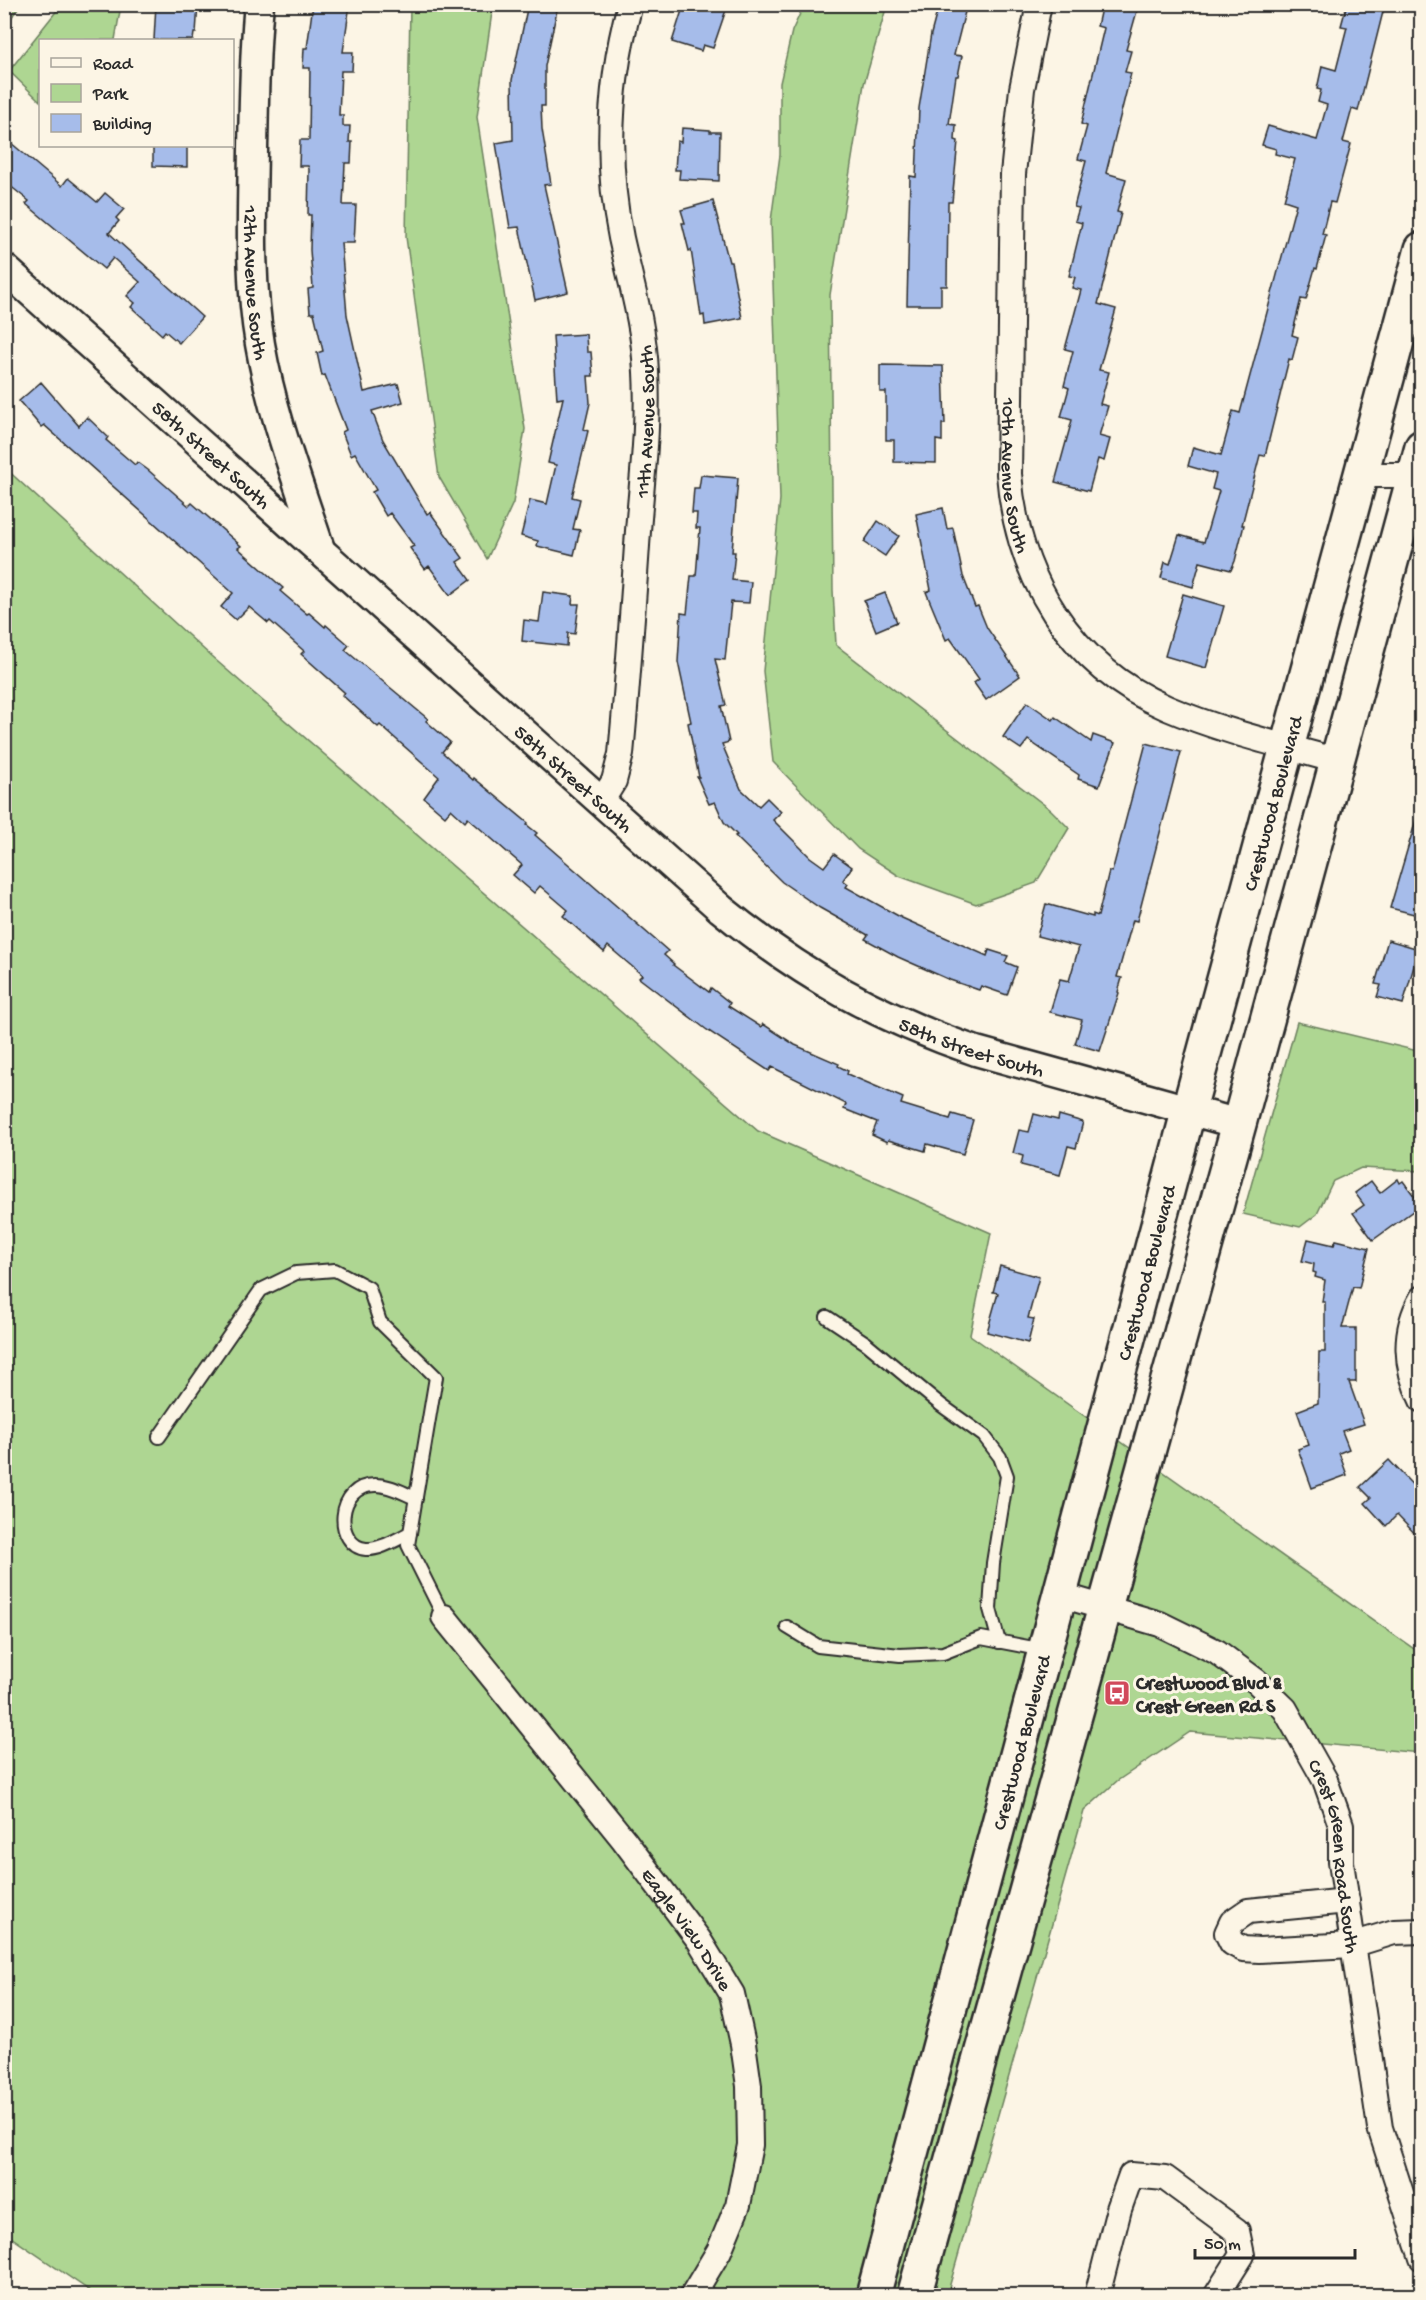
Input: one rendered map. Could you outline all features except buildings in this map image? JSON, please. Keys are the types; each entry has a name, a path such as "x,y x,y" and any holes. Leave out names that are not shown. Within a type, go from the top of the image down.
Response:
{"main road":[{"name":"Crestwood Boulevard","path":"873,2295 1189,1109 1422,249"},
{"path":"914,2295 1419,465"}],"street":[{"name":"12th Avenue South","path":"259,4 255,53 251,251 255,314 266,377 320,551"},
{"name":"11th Avenue South","path":"601,802 614,781 621,754 647,406 644,345 640,318 621,238 611,171 612,102 620,45 630,4"},
{"name":"10th Avenue South","path":"1039,4 1022,89 1013,174 1009,474 1011,501 1024,553 1034,578 1061,624 1085,651 1119,680 1166,707 1287,747 1338,761"},
{"name":"58th Street South","path":"4,268 601,802 751,933 789,961 851,999 933,1036 975,1051 1239,1124"},
{"path":"1360,475 1419,465"},
{"path":"1422,1298 1411,1325 1408,1361 1412,1379 1422,1400"},
{"name":"Crest Green Road South","path":"1061,1595 1160,1624 1217,1652 1256,1681 1286,1709 1324,1780 1341,1825 1341,1862 1380,2128 1422,2258"},
{"name":"Eagle View Drive","path":"444,1617 624,1840 699,1940 732,1994 749,2086 750,2145 738,2205 719,2251 692,2295"},
{"path":"1347,1901 1248,1911 1232,1922 1227,1933 1232,1943 1243,1950 1352,1945 1394,1932 1422,1931"},
{"path":"1097,2295 1119,2209 1131,2175 1165,2178 1237,2231 1242,2255 1216,2295"}],"lane":[{"path":"159,1437 261,1290 296,1273 335,1270 369,1288 380,1322 436,1377 408,1545 444,1617"},
{"path":"827,1317 866,1343 941,1405 984,1436 1000,1457 1007,1476 993,1563 990,1609 999,1642"},
{"path":"410,1533 381,1546 365,1549 352,1543 345,1531 343,1515 348,1500 357,1488 375,1485 389,1487 416,1498"},
{"path":"787,1627 818,1647 900,1655 943,1653 981,1638 1045,1650"}],"green space":[{"path":"62,4 121,5 115,39 39,39 39,100 9,71"},
{"path":"4,5 20,5 5,27"},
{"path":"410,5 493,5 477,117 525,429 513,503 487,559 439,477 406,237"},
{"path":"804,5 887,5 864,84 830,295 833,590 836,645 1051,810 1069,828 1036,883 976,904 899,876 858,849 773,762 763,671 780,499 771,221 780,155 780,83 792,31"},
{"path":"4,467 211,656 758,1131 991,1233 970,1335 1421,1654 1421,1753 1190,1732 1117,1781 1084,1811 947,2295 96,2295 5,2233"},
{"path":"1297,1022 1422,1052 1422,1161 1419,1171 1361,1168 1333,1181 1317,1214 1300,1227 1243,1214"}],"place":[{"name":"Crestwood Blvd & Crest Green Rd S","path":"1117,1693"}]}
